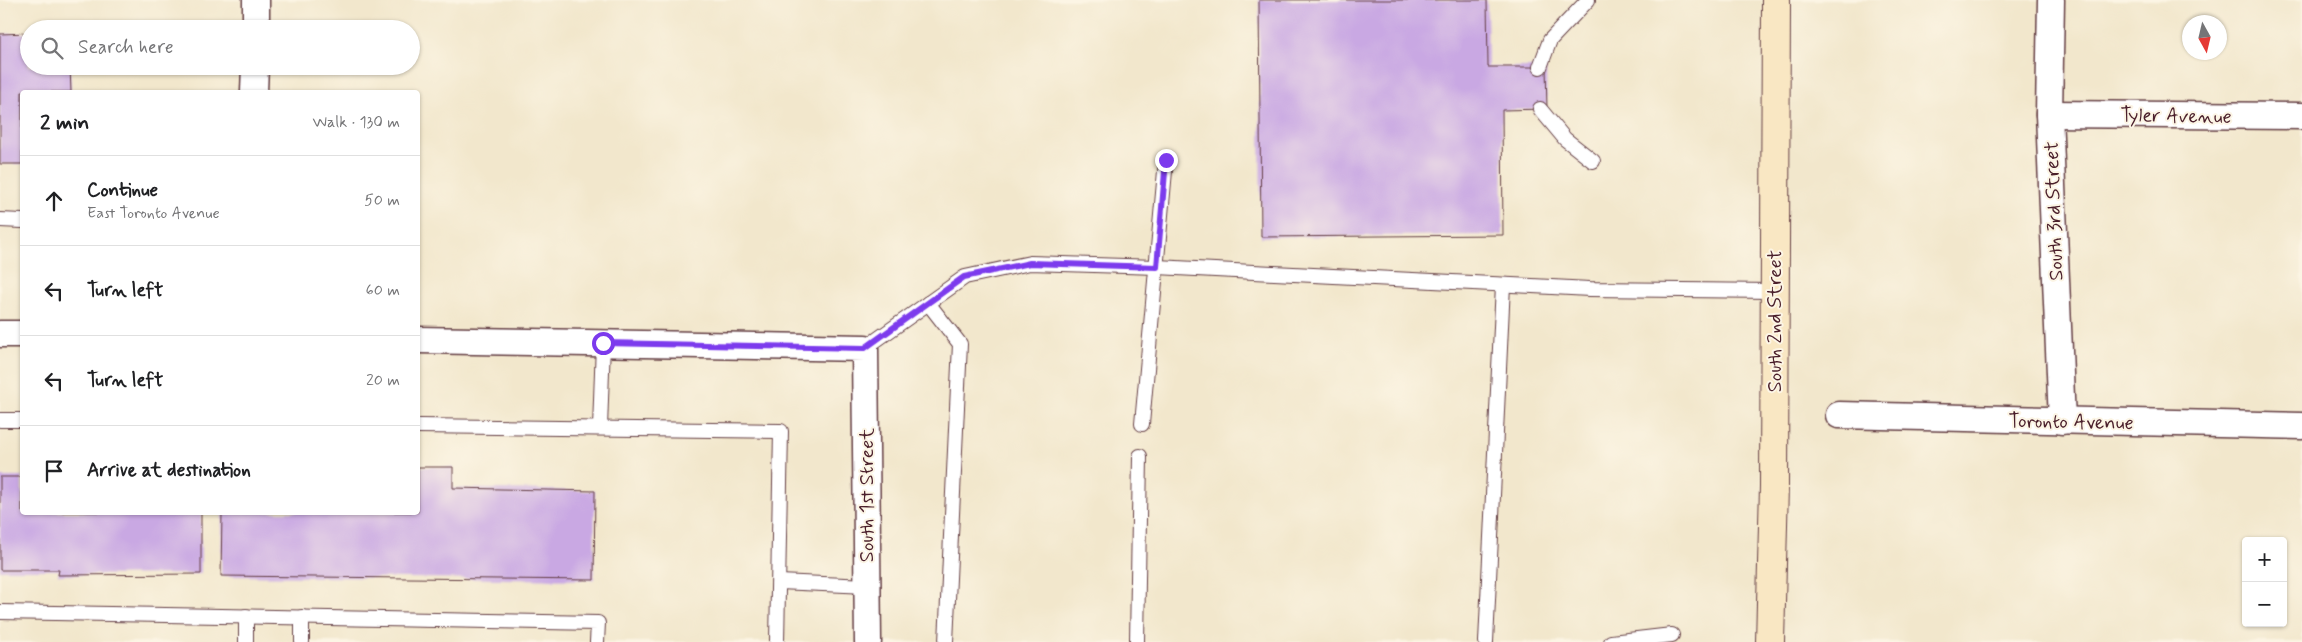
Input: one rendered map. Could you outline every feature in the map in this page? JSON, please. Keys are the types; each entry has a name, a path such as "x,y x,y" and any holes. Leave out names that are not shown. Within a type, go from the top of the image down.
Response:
{"main road":[{"name":"South 2nd Street","path":"1770,642 1774,486 1776,0"}],"street":[{"path":"256,0 256,20"},
{"name":"South 3rd Street","path":"2051,0 2049,114 2062,421"},
{"path":"254,90 255,75"},
{"name":"Tyler Avenue","path":"2049,114 2302,116"},
{"path":"0,334 20,334"},
{"path":"420,340 865,348"},
{"name":"South 1st Street","path":"865,348 868,642"},
{"name":"Toronto Avenue","path":"1839,415 2302,426"}],"lane":[{"path":"1540,67 1550,40 1588,0"},
{"path":"1540,109 1564,139 1593,161"},
{"path":"1142,424 1166,160"},
{"path":"0,220 20,221"},
{"path":"865,348 964,277 1030,263 1157,267 1590,289 1774,291"},
{"path":"1486,642 1503,285"},
{"path":"928,303 960,344 946,642"},
{"path":"600,428 603,343"},
{"path":"0,420 20,420"},
{"path":"420,426 781,431 777,642"},
{"path":"1136,642 1140,456"},
{"path":"778,582 867,586"},
{"path":"0,612 598,622 597,642"},
{"path":"246,616 246,642"},
{"path":"302,617 302,642"},
{"path":"1611,642 1672,635"}],"building":[{"path":"1259,0 1487,0 1488,67 1546,67 1547,109 1502,110 1503,235 1261,237"},
{"path":"20,33 20,75 70,75 71,90 20,90 20,164 0,164 0,34"},
{"path":"420,467 453,467 453,488 595,491 594,580 221,576 222,515 420,515"},
{"path":"0,477 20,477 20,515 201,515 201,574 58,575 59,570 0,570"}],"route":[{"path":"603,343 865,348 964,277 1030,263 1157,267 1166,160"}]}
